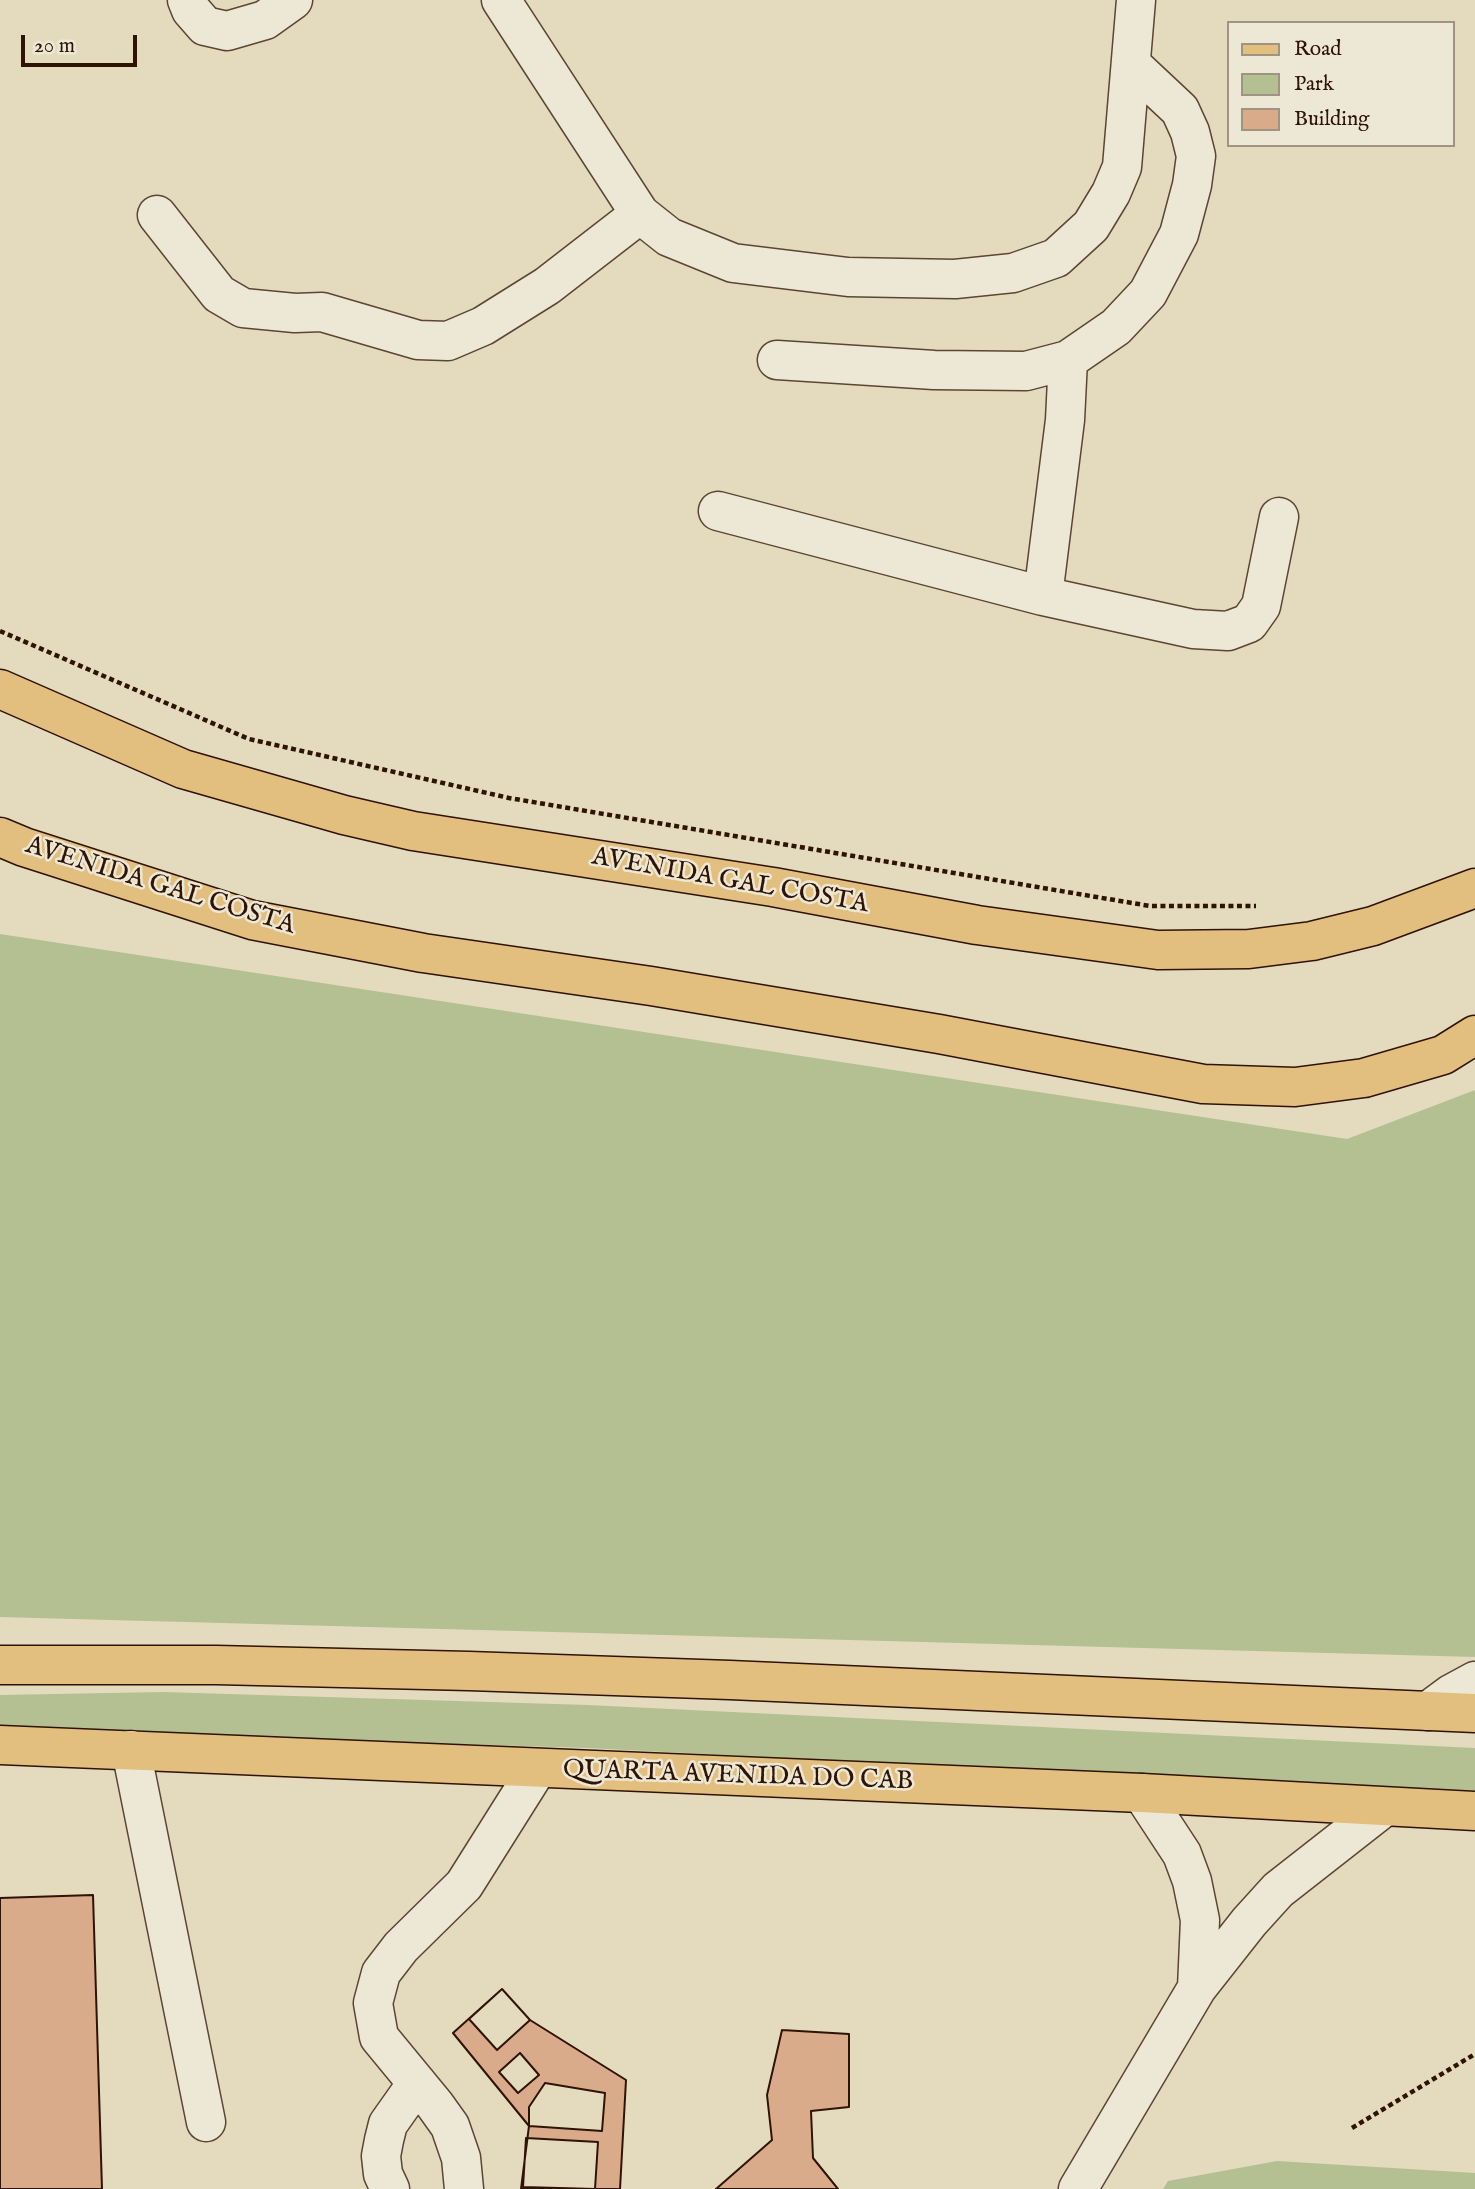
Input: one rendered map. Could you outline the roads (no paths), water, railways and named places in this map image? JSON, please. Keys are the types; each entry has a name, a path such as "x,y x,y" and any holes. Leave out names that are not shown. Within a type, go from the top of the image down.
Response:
{"main road":[{"name":"AVENIDA GAL COSTA","path":"0,689 183,769 344,815 413,831 773,887 977,925 1158,950 1250,949 1312,941 1373,926 1475,888"},
{"name":"AVENIDA GAL COSTA","path":"0,837 24,848 252,920 423,953 637,984 939,1034 1203,1083 1295,1087 1364,1078 1443,1055 1475,1035"},
{"path":"0,1665 216,1665 483,1672 1475,1713"},
{"name":"QUARTA AVENIDA DO CAB","path":"0,1745 1142,1793 1475,1811"}],"street":[{"path":"187,0 191,10 205,26 226,31 265,20 293,0"},
{"path":"501,0 640,214 669,237 733,263 848,277 955,279 1013,273 1056,258 1091,226 1111,193 1122,167 1136,0"},
{"path":"778,360 986,372 1026,371 1068,360 1116,327 1148,293 1179,234 1192,186 1196,156 1190,132 1180,110 1132,65"},
{"path":"158,215 219,294 243,308 295,313 322,312 418,340 447,341 483,326 547,286 640,214"},
{"path":"1043,596 1065,419 1068,360"},
{"path":"718,511 1043,596 1193,629 1228,631 1249,623 1261,606 1279,517"},
{"path":"1428,1711 1475,1681"},
{"path":"131,1749 206,2122"},
{"path":"464,2189 461,2158 450,2126 379,2037 373,2003 381,1973 401,1947 464,1885 537,1769"},
{"path":"1142,1793 1182,1854 1192,1881 1200,1920 1197,1987"},
{"path":"1078,2189 1197,1987 1278,1890 1384,1807"},
{"path":"390,2189 383,2174 381,2155 388,2124 417,2083"}]}
